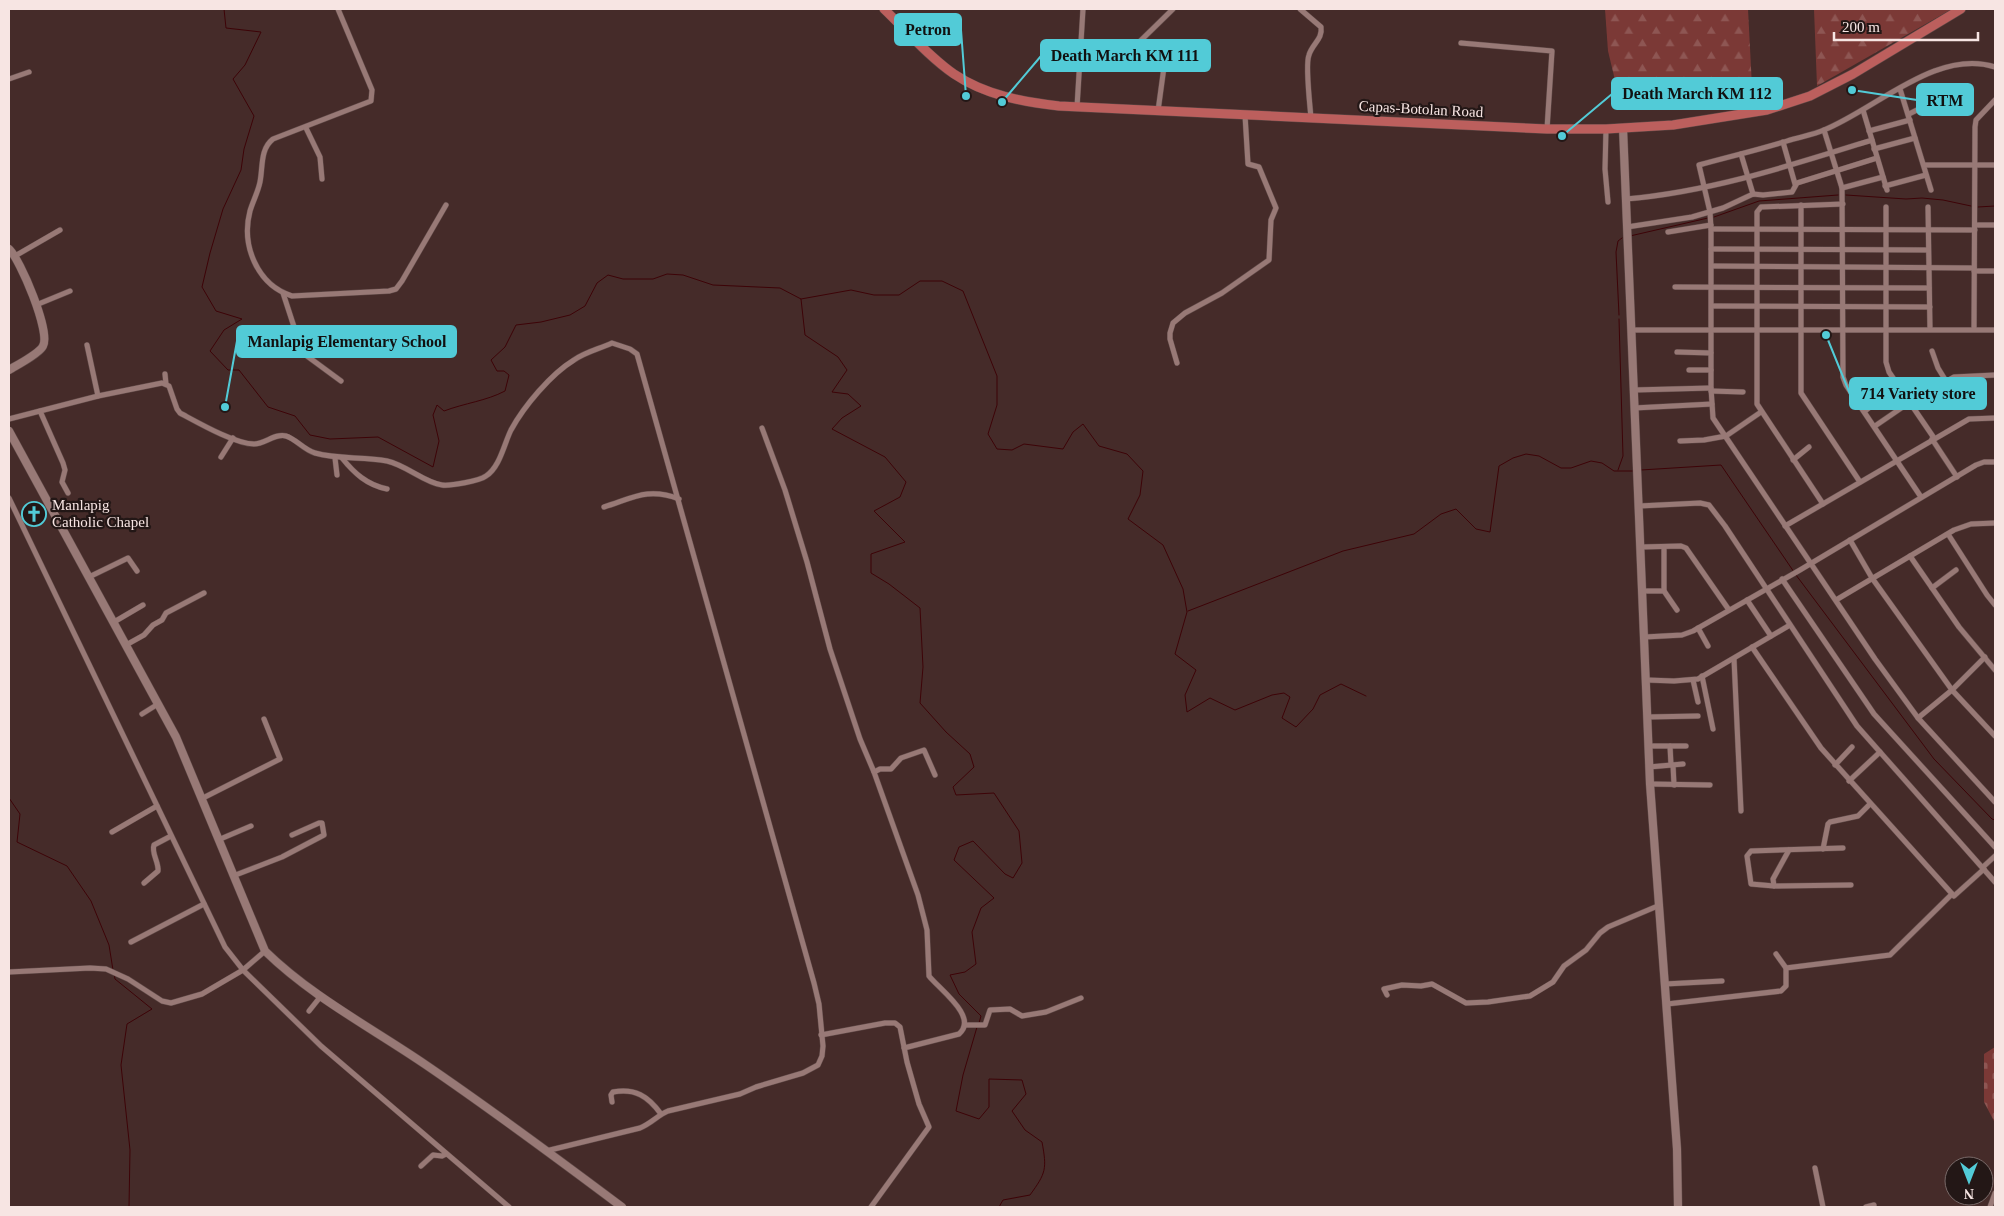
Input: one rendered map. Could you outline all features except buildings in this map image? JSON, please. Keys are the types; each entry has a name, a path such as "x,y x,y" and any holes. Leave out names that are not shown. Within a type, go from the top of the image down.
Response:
{"main road":[{"name":"Capas-Botolan Road","path":"884,9 935,58 963,80 989,91 1026,101 1077,107 1548,129 1606,129 1673,125 1728,118 1767,110 1816,93 1853,74 1962,9"}],"street":[{"path":"338,9 372,90 372,98 369,102 306,128 273,139 268,143 265,148 260,182 250,212 249,244 251,257 266,281 283,293 301,296 389,291 396,289 402,281 446,205"},
{"path":"1077,107 1083,9"},
{"path":"1119,57 1134,49 1173,9"},
{"path":"1300,9 1322,30 1308,56 1310,118"},
{"path":"1308,9 1309,18"},
{"path":"1461,44 1552,51 1548,129"},
{"path":"1080,68 1096,55 1157,62 1164,67 1158,111"},
{"path":"1995,60 1993,66 1968,62 1934,70 1824,130 1699,165 1710,212 1711,227 1711,389 1713,418 1810,564 1918,718 1995,802"},
{"path":"9,79 30,72"},
{"path":"1900,89 1931,190"},
{"path":"1869,131 1910,117 1943,97"},
{"path":"1974,329 1976,120 1995,100"},
{"path":"1863,110 1886,188 1926,175"},
{"path":"1178,363 1170,339 1173,323 1185,313 1222,293 1270,258 1271,220 1276,211 1259,168 1248,164 1245,115"},
{"path":"306,128 320,158 322,179"},
{"path":"1623,128 1634,408 1642,547 1649,767 1677,1149 1678,1207"},
{"path":"1606,129 1608,202"},
{"path":"1824,130 1842,188 1843,377 1922,497"},
{"path":"1874,149 1915,138"},
{"path":"1626,199 1704,188 1790,165 1872,140"},
{"path":"1627,227 1670,222 1710,212 1753,194 1763,195 1792,192 1795,184 1783,142"},
{"path":"1741,154 1753,194"},
{"path":"1795,184 1877,158"},
{"path":"1924,166 1995,165"},
{"path":"1842,188 1883,177"},
{"path":"1823,504 1757,404 1757,212 1761,207 1843,204"},
{"path":"1800,206 1801,394 1860,482"},
{"path":"1928,207 1930,329"},
{"path":"1886,208 1886,362 1889,372 1957,477"},
{"path":"1668,232 1711,227 1757,230 1928,230 1975,228 1995,225"},
{"path":"16,256 60,230"},
{"path":"1711,248 1757,250 1928,250"},
{"path":"9,249 16,256 36,305 44,330 45,343 39,350 9,370"},
{"path":"1712,266 1929,268 1995,271"},
{"path":"1675,287 1929,288"},
{"path":"36,305 70,291"},
{"path":"283,293 298,339 307,356 341,381"},
{"path":"1712,306 1930,307"},
{"path":"1632,330 1995,330"},
{"path":"165,374 166,384 180,414 233,438 255,444 284,436 314,452 335,458 361,458 398,464 434,483 443,485 484,477 494,468 520,416 558,372 575,359 612,343 635,352 639,359 679,499 705,600 814,983 819,1004 823,1046 818,1065 809,1070 740,1094 682,1106 661,1114 654,1121 640,1128 546,1151"},
{"path":"87,345 98,396"},
{"path":"1932,351 1938,368 1946,381"},
{"path":"1677,352 1711,353"},
{"path":"1690,370 1711,370"},
{"path":"1875,426 1910,402 1959,375 1995,375"},
{"path":"1854,396 1876,381"},
{"path":"9,419 98,396 159,383 166,384"},
{"path":"1865,411 1898,385"},
{"path":"1634,390 1711,389 1743,392"},
{"path":"1634,408 1712,404"},
{"path":"40,411 63,463 65,470 62,482 68,493"},
{"path":"1680,441 1704,440 1726,436 1761,412"},
{"path":"1786,526 1969,419 1995,418"},
{"path":"762,428 804,553 830,649 923,916 927,930 929,976 960,1010 965,1025"},
{"path":"9,431 176,737 265,951 291,974 425,1064 622,1207"},
{"path":"221,457 233,438"},
{"path":"1793,460 1810,447"},
{"path":"335,458 337,475"},
{"path":"342,458 353,471 367,482 387,489"},
{"path":"1644,637 1682,635 1698,628 1980,463 1995,462"},
{"path":"604,507 647,493 661,493 679,499"},
{"path":"9,498 225,947 243,970 321,1046 510,1207"},
{"path":"1639,506 1700,503 1709,505 1856,726 1995,882"},
{"path":"1836,600 1948,534 1971,524 1995,522"},
{"path":"1948,534 1987,596 1995,605"},
{"path":"1850,540 1872,578 1952,690 1995,736"},
{"path":"1664,546 1664,591 1677,610"},
{"path":"1642,547 1681,546 1686,548 1729,610"},
{"path":"1910,556 1959,627 1995,670"},
{"path":"89,577 128,558 137,571"},
{"path":"1932,588 1956,570"},
{"path":"1782,580 1874,714 1995,847"},
{"path":"1642,591 1664,591"},
{"path":"126,645 144,635 153,625 162,620 166,613 204,593"},
{"path":"1747,600 1771,636"},
{"path":"114,622 144,605"},
{"path":"1647,680 1693,680 1790,625"},
{"path":"1698,628 1708,646"},
{"path":"1752,647 1820,748 1952,894"},
{"path":"1918,718 1952,690 1984,657"},
{"path":"1734,658 1741,811"},
{"path":"1702,676 1713,729"},
{"path":"1693,680 1698,702"},
{"path":"142,714 158,704"},
{"path":"1647,717 1698,716"},
{"path":"201,799 280,759 264,719"},
{"path":"1648,746 1686,746"},
{"path":"1670,746 1674,785"},
{"path":"1835,765 1852,747"},
{"path":"874,772 880,769 892,769 901,758 924,750 935,775"},
{"path":"1849,781 1880,752"},
{"path":"1649,767 1682,764"},
{"path":"1650,784 1710,785"},
{"path":"1823,849 1830,822 1858,816 1870,804"},
{"path":"112,832 157,806"},
{"path":"233,876 282,857 325,833 321,823 292,835"},
{"path":"218,840 251,826"},
{"path":"144,883 151,879 158,871 158,865 152,849 154,845 171,836"},
{"path":"1843,848 1751,851 1747,856 1751,884 1774,886 1851,885"},
{"path":"1774,886 1773,879 1789,850"},
{"path":"1786,968 1890,955 1952,894 1955,895 1995,856"},
{"path":"131,942 204,904"},
{"path":"1387,995 1384,989 1402,985 1421,986 1432,984 1466,1003 1530,996 1553,982 1564,966 1586,950 1600,933 1608,927 1660,905"},
{"path":"9,972 106,969 128,979 162,1001 171,1003 202,994 243,970 265,951"},
{"path":"1667,1004 1780,992 1786,986 1786,968 1776,954"},
{"path":"1665,984 1722,981"},
{"path":"309,1011 322,995"},
{"path":"965,1025 986,1024 990,1010 1010,1009 1022,1016 1046,1012 1081,998"},
{"path":"821,1035 886,1023 895,1023 900,1027 919,1104 928,1127 871,1207"},
{"path":"904,1048 959,1034 965,1025"},
{"path":"612,1102 610,1095 612,1092 635,1091 650,1101 661,1114"},
{"path":"421,1166 433,1155 442,1156 446,1154"},
{"path":"1816,1168 1823,1207"},
{"path":"1990,1207 1995,1193"},
{"path":"1866,1207 1874,1205"}],"green space":[{"path":"1605,9 1748,9 1752,87 1745,98 1626,109 1621,105 1608,51"},
{"path":"1814,9 1952,9 1817,86"},
{"path":"1995,1047 1995,1123 1984,1102 1984,1054"}],"waterway":[{"path":"224,9 226,28 261,32 245,65 233,79 254,116 244,149 241,170 223,209 202,287 216,311 242,319 224,330 210,351 228,370 239,370 268,407 295,416 310,435 330,439 378,437 433,467 439,441 433,415 437,405 444,411 505,391 509,375 504,371 497,371 491,360 505,347 516,325 541,322 570,315 585,306 597,283 608,275 623,279 653,279 667,274 683,275 713,285 780,288 801,299 805,335 838,357 847,370 832,392 848,394 861,406 842,418 832,429 885,457 906,482 900,497 874,511 905,542 871,554 871,573 889,584 920,608 923,667 920,703 946,732 970,754 974,767 953,787 956,795 994,793 1019,831 1022,863 1013,878 1005,874 973,841 959,847 954,860 994,898 981,908 972,932 976,964 965,972 950,975 959,994 981,1016 979,1023"},
{"path":"1714,217 1759,201 1838,195"},
{"path":"1846,195 1906,199 1922,198 1971,206"},
{"path":"1978,207 1995,206"},
{"path":"1630,236 1708,218"},
{"path":"1619,315 1616,252 1618,241 1622,238"},
{"path":"801,299 851,290 874,295 899,295 920,281 942,281 963,291 997,376 997,405 988,434 997,449 1012,450 1024,444 1063,449 1073,432 1083,424 1099,446 1127,454 1143,471 1140,495 1128,519 1163,545 1183,589 1187,612 1175,654 1196,670 1185,695 1187,712 1210,698 1235,710 1272,695 1284,693 1290,697 1282,718 1296,727 1313,709 1320,695 1341,684 1366,696"},
{"path":"1618,470 1623,456 1619,319"},
{"path":"1188,611 1343,551 1414,534 1441,514 1456,509 1476,529 1490,532 1499,466 1513,458 1526,454 1539,456 1561,468 1571,468 1591,461 1602,463 1614,471 1633,471"},
{"path":"1641,470 1721,465 1794,572"},
{"path":"1796,575 1934,759 1995,820"},
{"path":"9,798 20,814 17,842 67,866 91,901 109,945 113,970"},
{"path":"114,974 115,979 152,1009 127,1024 121,1065 130,1150 129,1207"},
{"path":"977,1027 963,1075 956,1111 979,1119 989,1107 989,1079 1022,1080 1026,1094 1012,1111 1025,1130 1042,1142 1044,1151 1044,1170 1030,1195 1003,1200 999,1207"}],"place":[{"name":"RTM","path":"1852,90"},
{"name":"Petron","path":"966,96"},
{"name":"Death March KM 111","path":"1002,102"},
{"name":"Death March KM 112","path":"1562,136"},
{"name":"714 Variety store","path":"1826,335"},
{"name":"Manlapig Elementary School","path":"225,407"},
{"name":"Manlapig Catholic Chapel","path":"34,514"}]}
